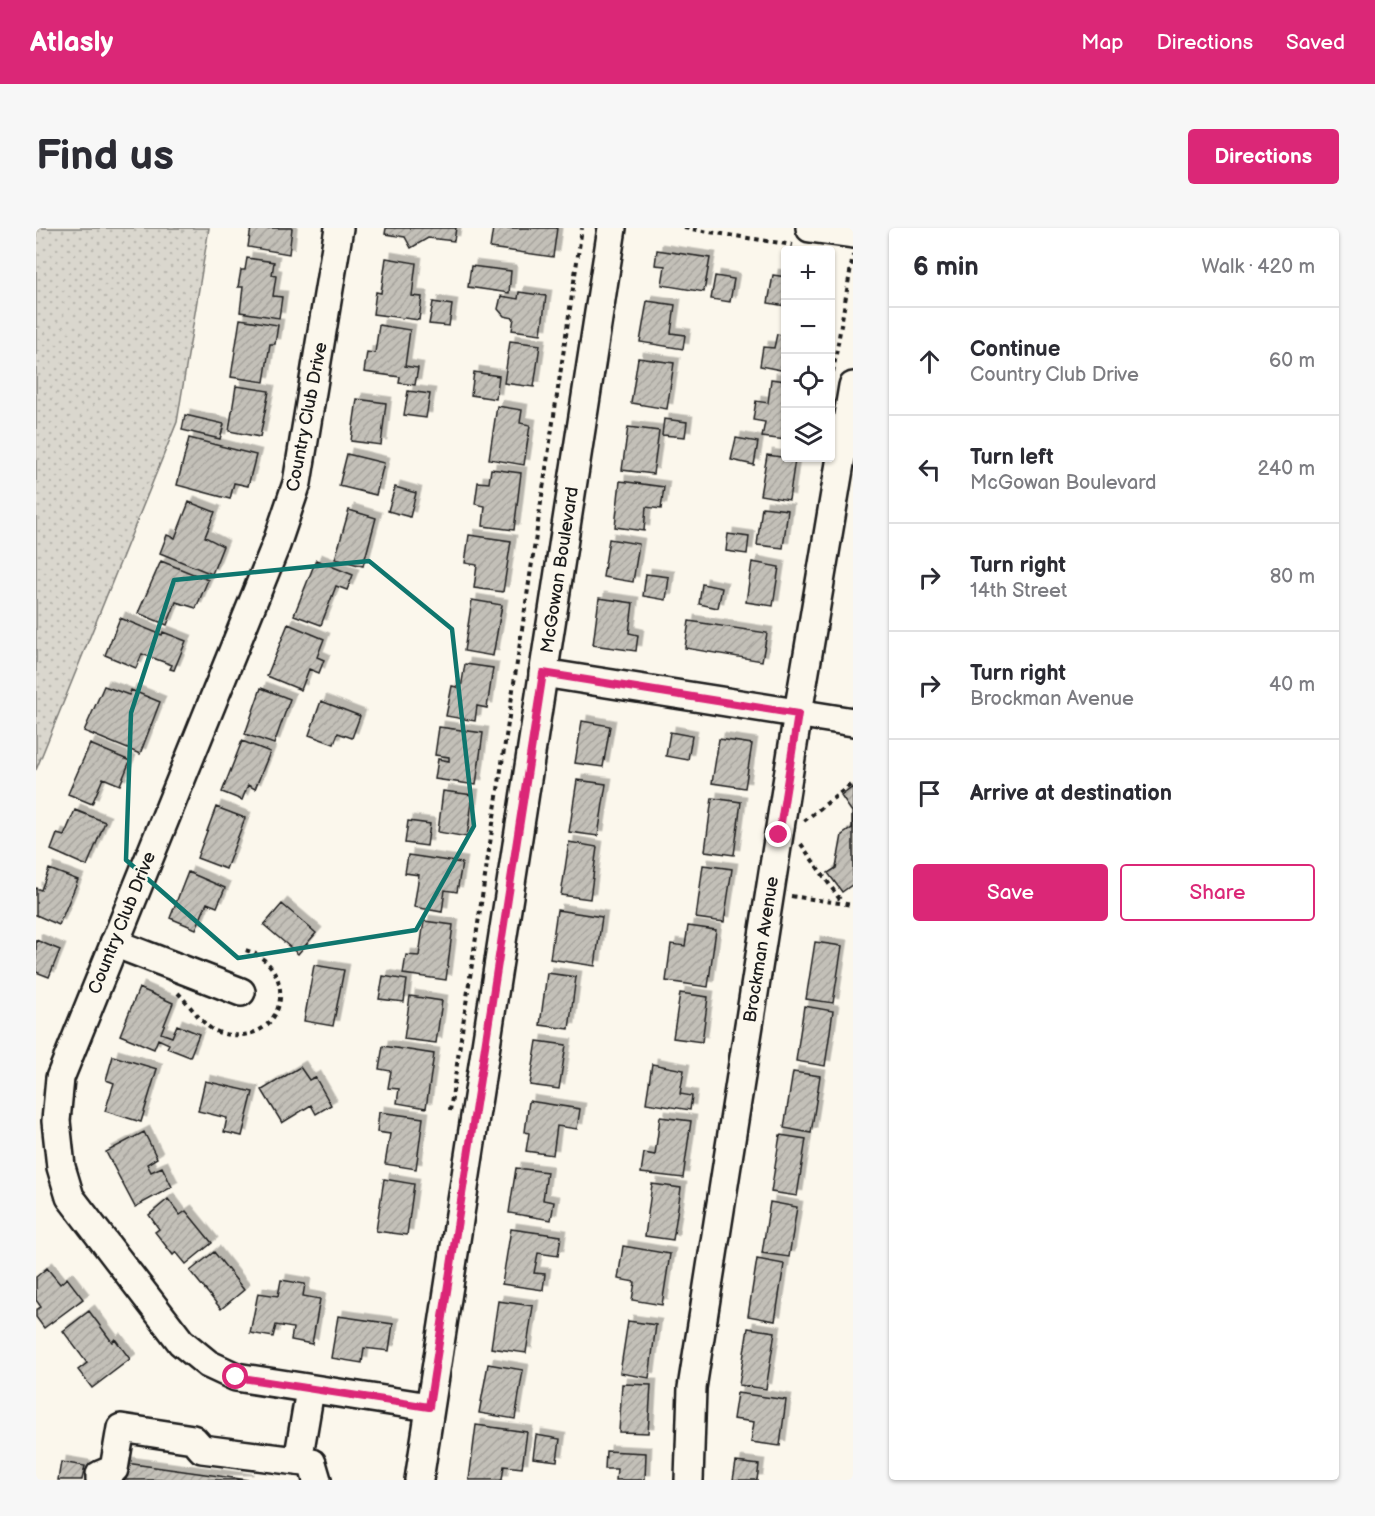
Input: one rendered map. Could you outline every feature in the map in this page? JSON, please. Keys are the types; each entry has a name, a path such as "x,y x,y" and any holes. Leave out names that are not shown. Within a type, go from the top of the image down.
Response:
{"street":[{"name":"Country Club Drive","path":"339,228 297,483 276,545 60,1078 56,1121 61,1167 70,1197 181,1342 208,1364 236,1377 429,1407"},
{"name":"McGowan Boulevard","path":"419,1480 612,228"},
{"path":"804,237 847,243"},
{"name":"Brockman Avenue","path":"689,1480 692,1388 798,714 843,382"},
{"path":"543,673 853,722"},
{"path":"114,943 241,992"},
{"path":"298,1461 310,1390"},
{"path":"100,1480 100,1475 114,1469 121,1428 192,1439 202,1449 312,1463 317,1480"}],"path":[{"path":"450,1114 582,228"},
{"path":"684,228 804,237"},
{"path":"843,382 853,254 847,243"},
{"path":"780,826 803,822 853,783"},
{"path":"780,826 799,842 841,901"},
{"path":"791,896 841,901 853,905"},
{"path":"175,991 208,1027 220,1033 250,1035 268,1024 278,1011 281,994 276,971 266,959 255,952 242,949"}],"highlighted area":[{"path":"369,561 452,629 474,826 416,930 238,958 126,860 131,713 174,580"}],"shaded area":[{"path":"36,228 209,228 177,422 36,770"}],"building":[{"path":"251,228 292,228 289,254 248,247"},
{"path":"386,228 456,228 454,241 428,238 411,248 405,237 385,234"},
{"path":"493,228 557,228 553,257 490,248"},
{"path":"657,250 710,258 704,292 662,285 665,266 655,265"},
{"path":"247,258 274,262 272,275 276,276 273,296 282,297 279,318 240,312 243,287 238,287 241,270 245,270"},
{"path":"386,258 416,263 412,296 422,297 419,320 373,314 376,292 381,293"},
{"path":"471,266 511,271 509,293 468,287"},
{"path":"773,275 781,276 781,305 768,303"},
{"path":"715,276 734,279 730,302 711,299"},
{"path":"519,292 546,296 541,334 512,330 514,318 504,316 498,309 501,296 518,299"},
{"path":"647,301 675,305 671,333 685,335 683,349 640,342"},
{"path":"433,302 452,305 449,326 429,324"},
{"path":"240,319 278,325 275,344 270,344 264,382 231,377"},
{"path":"379,325 410,330 405,366 418,368 415,385 399,383 400,377 364,372 367,352 375,353"},
{"path":"777,334 781,335 781,370 760,366 763,347 774,348"},
{"path":"510,341 540,345 534,387 504,383"},
{"path":"638,358 674,363 667,409 631,403"},
{"path":"474,372 499,376 496,399 471,395"},
{"path":"771,379 781,380 781,439 762,437 765,422 753,420 756,401 768,403"},
{"path":"236,386 269,391 260,437 229,431"},
{"path":"408,391 430,394 426,418 404,415"},
{"path":"357,399 386,403 381,445 351,441"},
{"path":"497,406 522,410 520,423 530,425 524,465 489,459"},
{"path":"185,415 224,424 220,439 182,430"},
{"path":"664,419 687,422 685,437 662,435"},
{"path":"628,427 659,431 653,474 622,470"},
{"path":"189,438 256,455 248,486 234,483 230,499 177,485"},
{"path":"736,438 758,442 754,465 731,460"},
{"path":"347,454 384,463 376,495 339,486"},
{"path":"767,455 781,457 781,462 795,462 789,500 760,495"},
{"path":"491,469 521,473 514,530 483,526 485,506 475,504 478,482 489,483"},
{"path":"620,481 664,487 661,509 646,507 644,531 615,527"},
{"path":"395,487 416,493 410,517 388,511"},
{"path":"189,502 215,512 205,537 223,546 212,574 160,553 167,535 175,538"},
{"path":"762,507 788,510 783,548 757,545"},
{"path":"349,510 376,518 363,566 335,559"},
{"path":"728,534 749,537 747,554 726,551"},
{"path":"469,535 511,541 503,592 474,588 477,565 465,563"},
{"path":"609,539 639,544 633,582 603,577"},
{"path":"316,560 353,575 347,590 336,586 321,625 294,615"},
{"path":"161,561 208,580 196,608 176,602 167,625 138,613"},
{"path":"752,562 779,567 773,606 746,602"},
{"path":"646,574 669,577 666,600 643,596"},
{"path":"702,584 722,588 718,608 699,604"},
{"path":"599,598 633,603 629,633 638,635 636,651 593,645"},
{"path":"472,600 502,605 493,656 464,651"},
{"path":"120,618 162,635 163,632 186,641 174,670 170,669 172,665 142,654 136,668 105,655"},
{"path":"689,621 767,633 762,661 685,648"},
{"path":"288,624 324,639 317,657 324,660 319,673 309,669 301,690 267,676"},
{"path":"465,664 493,668 487,708 477,706 475,721 446,716 452,686 461,688"},
{"path":"104,686 129,695 131,690 160,702 140,754 84,731"},
{"path":"261,688 290,699 274,744 245,734"},
{"path":"321,701 360,716 352,738 338,733 334,744 309,735"},
{"path":"582,721 610,726 603,767 575,763"},
{"path":"439,727 483,733 476,785 435,779 438,759 449,761 449,757 435,755"},
{"path":"670,732 692,736 688,760 666,756"},
{"path":"719,739 752,744 745,788 712,783"},
{"path":"242,741 270,752 255,789 248,785 242,800 222,792"},
{"path":"90,744 130,761 120,785 103,778 92,804 68,794"},
{"path":"577,780 606,784 598,836 569,832"},
{"path":"853,787 853,884 842,892 828,873 836,868 842,835 852,828 852,812 841,796"},
{"path":"443,791 473,795 467,837 438,832"},
{"path":"712,798 741,802 734,855 705,851"},
{"path":"216,807 245,818 226,869 197,858"},
{"path":"75,810 105,822 87,866 51,850 57,834 64,836"},
{"path":"408,821 430,824 427,846 405,843"},
{"path":"569,842 597,847 590,899 561,895"},
{"path":"408,855 462,863 457,892 445,890 442,912 414,907 419,875 405,873"},
{"path":"703,865 732,869 724,922 696,918"},
{"path":"49,869 78,880 59,925 36,915 36,888 41,890"},
{"path":"188,872 225,888 217,907 207,903 196,929 170,918"},
{"path":"282,904 316,933 298,954 264,925"},
{"path":"557,910 602,917 595,966 550,959"},
{"path":"424,921 453,925 446,980 403,974 406,955 419,956"},
{"path":"688,926 716,930 708,987 666,981 671,944 685,946"},
{"path":"36,940 60,950 49,977 36,972"},
{"path":"815,942 842,946 833,1003 806,999"},
{"path":"314,965 344,970 333,1026 304,1021"},
{"path":"547,973 576,977 569,1029 540,1025"},
{"path":"383,976 407,980 404,1002 379,999"},
{"path":"139,988 173,1003 161,1033 172,1037 177,1025 199,1034 190,1057 167,1048 169,1044 158,1039 154,1049 120,1035"},
{"path":"680,993 708,997 702,1042 673,1038"},
{"path":"410,996 442,1001 436,1043 404,1039"},
{"path":"804,1006 833,1011 825,1066 796,1061"},
{"path":"537,1041 566,1045 559,1089 530,1085"},
{"path":"383,1046 434,1054 426,1108 397,1103 399,1089 388,1088 391,1071 379,1069"},
{"path":"113,1056 157,1069 141,1122 105,1111 114,1083 106,1080"},
{"path":"652,1064 684,1070 680,1094 692,1096 690,1110 646,1103"},
{"path":"300,1067 309,1080 315,1077 331,1105 316,1114 311,1105 282,1123 262,1090"},
{"path":"793,1072 820,1076 811,1133 784,1128"},
{"path":"205,1081 253,1092 242,1136 224,1132 227,1118 198,1111"},
{"path":"529,1101 580,1109 577,1129 557,1126 553,1155 526,1151 529,1133 525,1132"},
{"path":"379,1112 423,1118 416,1169 385,1164 390,1134 377,1132"},
{"path":"660,1117 691,1121 683,1178 641,1173 644,1153 655,1155"},
{"path":"144,1132 157,1158 147,1164 151,1172 162,1167 172,1187 135,1207 106,1152"},
{"path":"780,1135 806,1139 797,1196 771,1192"},
{"path":"516,1168 547,1172 543,1200 554,1202 551,1220 509,1213"},
{"path":"384,1179 414,1184 407,1235 376,1231"},
{"path":"652,1184 681,1188 673,1240 645,1236"},
{"path":"168,1199 180,1215 186,1211 212,1243 186,1264 176,1252 173,1255 155,1232 159,1229 149,1215"},
{"path":"770,1202 797,1207 789,1257 762,1253"},
{"path":"511,1229 561,1236 558,1256 538,1253 534,1273 545,1274 543,1290 502,1284"},
{"path":"623,1246 670,1254 662,1305 632,1300 635,1282 618,1279"},
{"path":"214,1252 244,1290 221,1309 190,1271"},
{"path":"757,1259 784,1264 775,1321 748,1316"},
{"path":"47,1268 60,1284 67,1278 83,1299 44,1328 36,1317 36,1310 41,1307 36,1300 36,1277"},
{"path":"281,1280 305,1284 303,1296 320,1299 312,1344 291,1340 293,1328 276,1325 273,1337 250,1333 258,1293 278,1296"},
{"path":"498,1301 533,1306 526,1353 491,1348"},
{"path":"89,1311 112,1342 115,1339 130,1359 92,1388 78,1370 87,1363 63,1331"},
{"path":"338,1316 393,1324 389,1351 364,1348 362,1363 331,1358"},
{"path":"628,1321 656,1325 649,1378 620,1373"},
{"path":"748,1328 775,1332 766,1389 739,1385"},
{"path":"488,1364 523,1370 515,1419 479,1413"},
{"path":"622,1384 651,1385 648,1433 619,1432"},
{"path":"737,1393 786,1400 780,1446 751,1442 754,1422 733,1419"},
{"path":"476,1425 527,1432 522,1468 504,1466 502,1480 469,1480"},
{"path":"536,1435 560,1439 557,1461 533,1458"},
{"path":"606,1451 646,1453 645,1480 616,1480 617,1469 605,1469"},
{"path":"61,1462 85,1466 82,1480 58,1480"},
{"path":"736,1462 759,1465 757,1480 733,1480"},
{"path":"126,1463 248,1480 123,1480"}],"route":[{"path":"236,1377 429,1407 543,673 798,714 779,835"}]}
